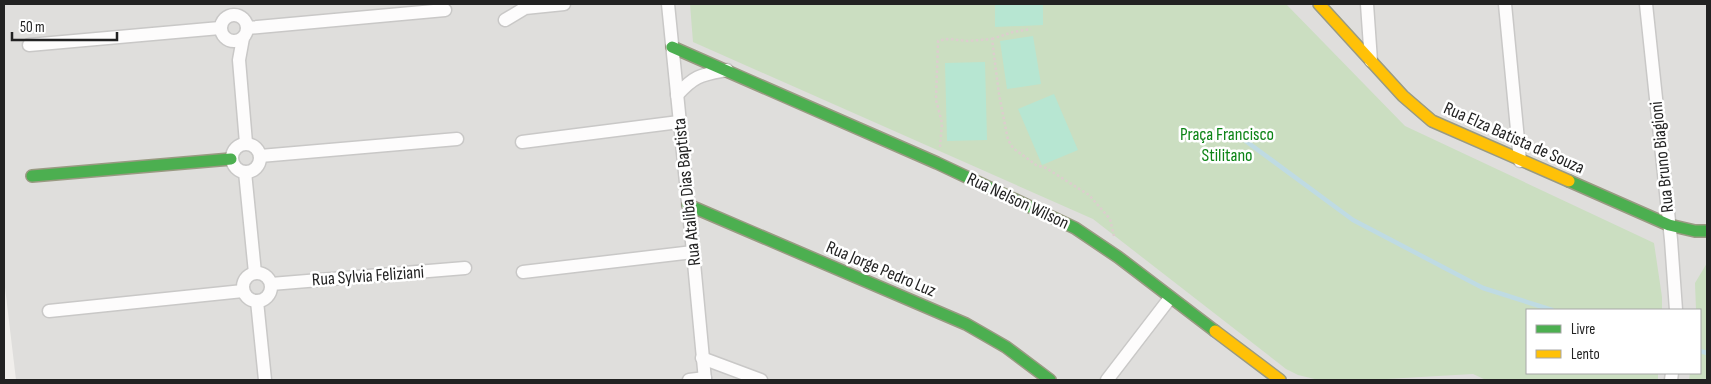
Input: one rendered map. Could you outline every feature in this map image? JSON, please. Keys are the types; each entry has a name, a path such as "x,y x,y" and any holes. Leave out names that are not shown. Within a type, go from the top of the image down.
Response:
{"street":[{"path":"228,4 222,24 224,38 229,40 239,40 245,33 445,10"},
{"path":"505,20 525,8 564,4"},
{"name":"Rua Ataliba Dias Baptista","path":"668,4 694,252 705,379"},
{"name":"Rua Elza Batista de Souza","path":"1319,4 1403,96 1432,121 1669,225 1695,231 1707,231"},
{"path":"1367,4 1371,60"},
{"path":"1505,4 1520,161"},
{"name":"Rua Bruno Biagioni","path":"1646,4 1676,309"},
{"path":"29,45 222,24 234,15 237,10 246,23 239,60 246,143"},
{"path":"229,40 239,60"},
{"name":"Rua Nelson Wilson","path":"672,47 937,163 1075,228 1118,257 1280,380"},
{"path":"677,95 688,82 703,75 727,70"},
{"path":"522,142 679,122"},
{"path":"260,156 457,139"},
{"path":"246,143 256,147 260,156 260,160 255,168 245,172 235,168 231,159 231,154 236,147 246,143"},
{"path":"32,176 231,159"},
{"path":"245,172 255,273"},
{"name":"Rua Jorge Pedro Luz","path":"688,206 966,324 1006,346 1050,380"},
{"path":"523,272 694,252"},
{"name":"Rua Sylvia Feliziani","path":"271,284 465,268"},
{"path":"255,273 264,275 271,284 269,294 265,299 257,301 249,300 243,291 244,280 255,273"},
{"path":"49,311 243,291"},
{"path":"1107,380 1170,298"},
{"path":"257,301 265,380"},
{"path":"702,358 761,380"},
{"path":"689,380 705,379"}],"path":[{"path":"937,163 942,123 936,100 938,41 947,39 968,41 992,38 1031,29"},
{"path":"992,38 999,94 1008,140 1013,148 1036,165 1046,168 1088,195 1110,219 1118,257"}],"shaded area":[{"path":"4,4 1707,4 1707,380 16,380 4,279"}],"green space":[{"name":"Praça Francisco Stilitano","path":"690,4 1286,4 1405,126 1654,243 1662,309 1526,309 1526,374 1658,374 1658,380 1486,380 1473,374 1369,380 1319,380 1298,375 1286,369 1093,219 693,42"},
{"path":"995,4 1043,4 1043,25 995,27"},
{"path":"1033,36 1041,84 1007,89 1000,41"},
{"path":"985,62 987,140 947,141 945,63"},
{"path":"1054,94 1078,150 1042,165 1018,109"},
{"path":"1707,263 1707,380 1689,380 1690,374 1701,374 1701,309 1696,309 1695,283"}],"waterway":[{"path":"1243,139 1353,220 1483,288 1549,309"},
{"path":"1701,351 1707,353"}],"traffic: fast":[{"path":"672,47 937,163 1075,228 1118,257 1215,331"},
{"path":"32,176 231,159"},
{"path":"1569,181 1669,225 1695,231 1707,231"},
{"path":"688,205 966,324 1006,347 1050,380"}],"traffic: slow":[{"path":"1319,4 1403,96 1432,121 1569,181"},
{"path":"1215,331 1280,380"}]}
